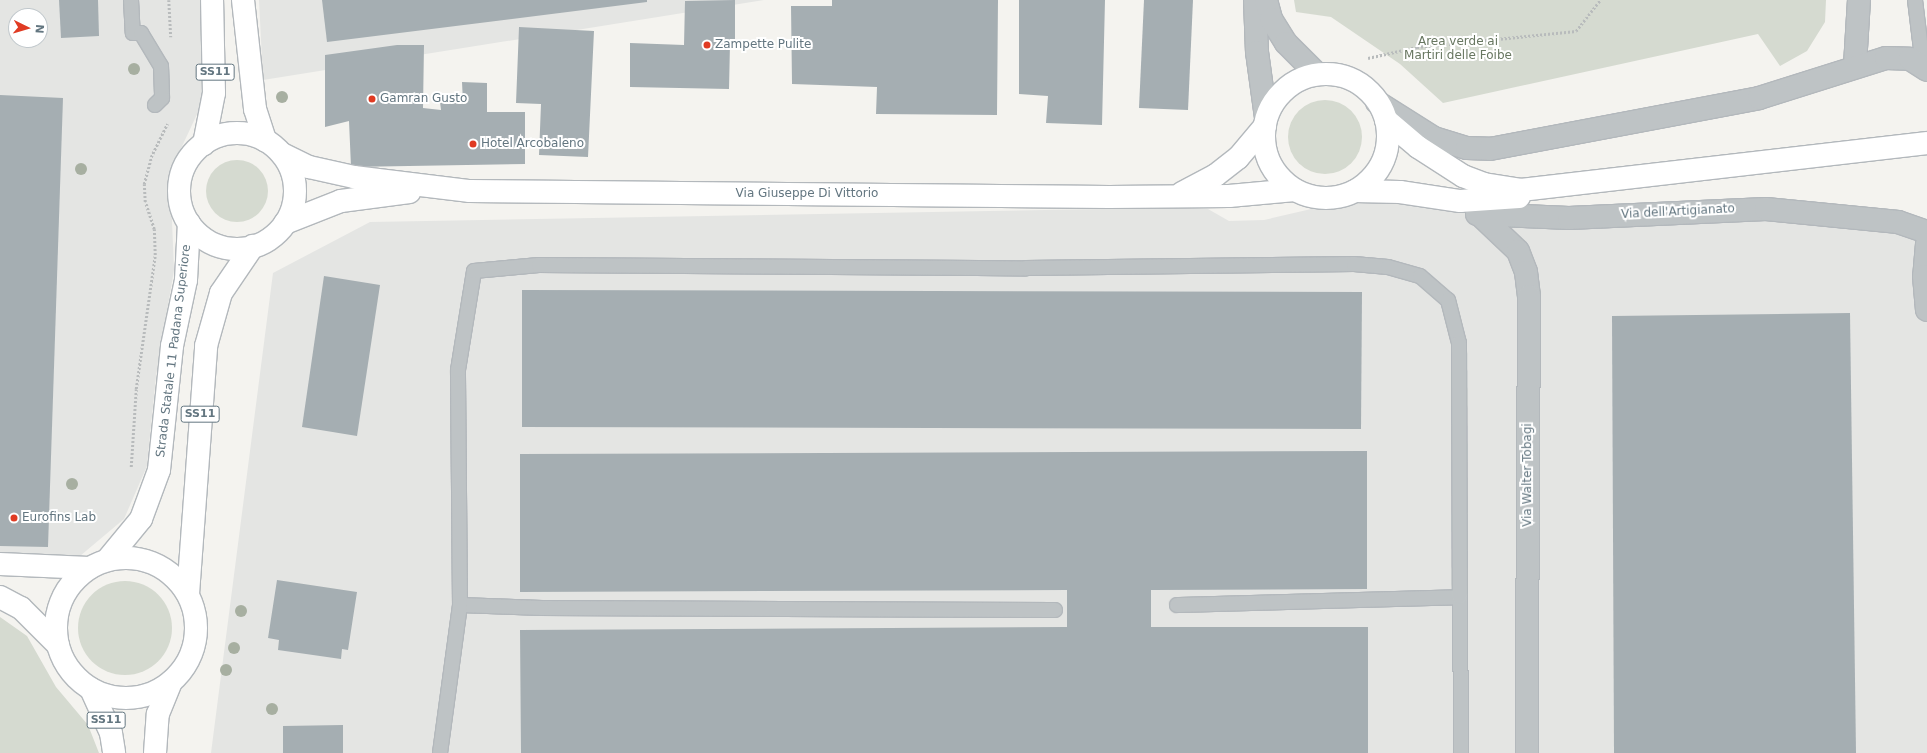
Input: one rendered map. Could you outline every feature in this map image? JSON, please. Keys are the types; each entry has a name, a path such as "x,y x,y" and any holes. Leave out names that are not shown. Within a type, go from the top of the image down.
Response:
{"street":[{"name":"SS11","path":"204,144 214,93 212,0"},
{"name":"SS11","path":"243,0 255,109 265,140"},
{"path":"1255,0 1257,52 1266,122 1268,159 1278,177 1295,190 1325,198 1355,191 1377,189 1478,202 1509,200 1538,191 1927,143"},
{"path":"1266,0 1271,19 1286,43 1317,74"},
{"path":"1855,66 1859,0"},
{"path":"1382,111 1434,138 1467,148 1490,150 1759,98 1855,66 1898,58 1925,68"},
{"path":"1266,122 1282,91 1298,80 1317,74 1336,75 1356,81 1382,111 1418,147 1463,176 1495,187 1538,191"},
{"path":"1355,191 1372,178 1383,160 1388,140 1382,111"},
{"name":"Via Giuseppe Di Vittorio","path":"1180,194 1216,175 1238,158 1266,122"},
{"name":"Strada Statale 11 Padana Superiore","path":"234,133 265,140 282,154 294,184 292,208 285,223 271,237 254,246 224,247 210,242 189,223 181,204 181,180 190,158 204,144 234,133"},
{"name":"Via Giuseppe Di Vittorio","path":"282,154 309,167 434,189"},
{"name":"Via Giuseppe Di Vittorio","path":"285,223 341,201 434,189 1109,197 1180,194 1229,196 1295,190"},
{"name":"Via dell'Artigianato","path":"1431,197 1480,215 1569,218 1766,209 1898,222 1927,232"},
{"name":"Via Walter Tobagi","path":"1480,215 1518,251 1526,272 1529,296 1527,753"},
{"name":"Strada Statale 11 Padana Superiore","path":"171,682 141,696 107,696 91,689 74,675 58,645 56,623 61,601 72,582 99,564 141,519 159,470 172,346 186,280 189,223"},
{"path":"1927,244 1924,276 1927,310"},
{"name":"Strada Statale 11 Padana Superiore","path":"155,753 158,714 171,682 185,665 194,646 196,624 188,594 206,346 221,293 254,246"},
{"path":"0,564 99,564 134,557 160,566 188,594"},
{"path":"0,597 21,608 58,645"},
{"name":"Strada Statale 11 Padana Superiore","path":"91,689 111,733 114,753"}],"lane":[{"path":"131,0 133,33 141,34 161,66 162,98 155,105"},
{"path":"1915,0 1925,68"},
{"path":"440,753 460,605 458,370 474,271 539,265 1026,268 1354,264 1388,267 1420,276 1448,300 1459,343 1461,753"},
{"path":"1176,605 1460,597"},
{"path":"460,605 550,608 1055,610"}],"path":[{"path":"169,0 171,45"},
{"path":"1368,58 1417,47 1576,32 1600,0"},
{"path":"131,475 136,389 155,255 154,229 145,202 144,184 149,164 168,120"}],"shaded area":[{"path":"0,0 204,0 206,95 170,172 174,270 156,376 147,466 124,519 80,556 0,557"},
{"path":"259,0 764,0 263,80"},
{"path":"1359,198 1520,212 1741,198 1895,213 1927,220 1927,753 211,753 273,273 370,222 1161,208 1208,209 1229,221 1264,220"}],"green space":[{"name":"Area verde ai Martiri delle Foibe","path":"1294,0 1826,0 1825,22 1807,51 1780,66 1758,34 1443,103 1400,64 1331,17 1296,12"},
{"path":"1325,100 1339,103 1351,111 1359,123 1362,137 1359,151 1351,163 1339,171 1325,174 1311,171 1299,163 1291,151 1288,137 1291,123 1299,111 1311,103"},
{"path":"237,160 249,162 259,169 266,179 268,191 266,203 259,213 249,220 237,222 225,220 215,213 208,203 206,191 208,179 215,169 225,162"},
{"path":"116,581 134,581 143,584 159,594 169,610 172,619 172,637 169,646 159,662 143,672 134,675 116,675 107,672 91,662 81,646 78,637 78,619 81,610 91,594 107,584"},
{"path":"0,617 27,636 56,687 88,725 99,753 0,753"}],"building":[{"path":"59,0 98,0 99,36 61,38"},
{"path":"322,0 647,0 647,2 327,42"},
{"name":"Zampette Pulite","path":"735,0 735,42 730,44 729,89 630,87 630,43 684,45 685,1"},
{"path":"832,0 998,0 997,115 876,114 877,87 792,84 791,6 832,6"},
{"path":"1019,0 1105,0 1102,125 1046,123 1048,96 1019,94"},
{"path":"1144,0 1193,0 1188,110 1139,108"},
{"path":"519,27 594,31 588,157 539,155 541,104 516,103"},
{"path":"397,45 424,45 423,108 441,110 440,102 463,103 462,82 487,83 487,112 525,112 525,164 351,167 349,121 325,127 325,55"},
{"path":"0,95 63,98 48,547 0,546"},
{"path":"324,276 380,285 357,436 302,427"},
{"path":"522,290 1362,292 1361,429 522,427"},
{"path":"1850,313 1856,753 1614,753 1612,316"},
{"path":"1367,451 1367,589 1151,590 1151,627 1368,627 1368,753 521,753 520,630 1067,627 1067,590 520,592 520,454"},
{"path":"277,580 357,592 348,650 342,649 341,659 278,650 279,640 268,638"},
{"path":"343,725 343,753 283,753 283,726"}],"place":[{"name":"Zampette Pulite","path":"707,45"},
{"name":"Gamran Gusto","path":"372,99"},
{"name":"Hotel Arcobaleno","path":"473,144"},
{"name":"Eurofins Lab","path":"14,518"}]}
